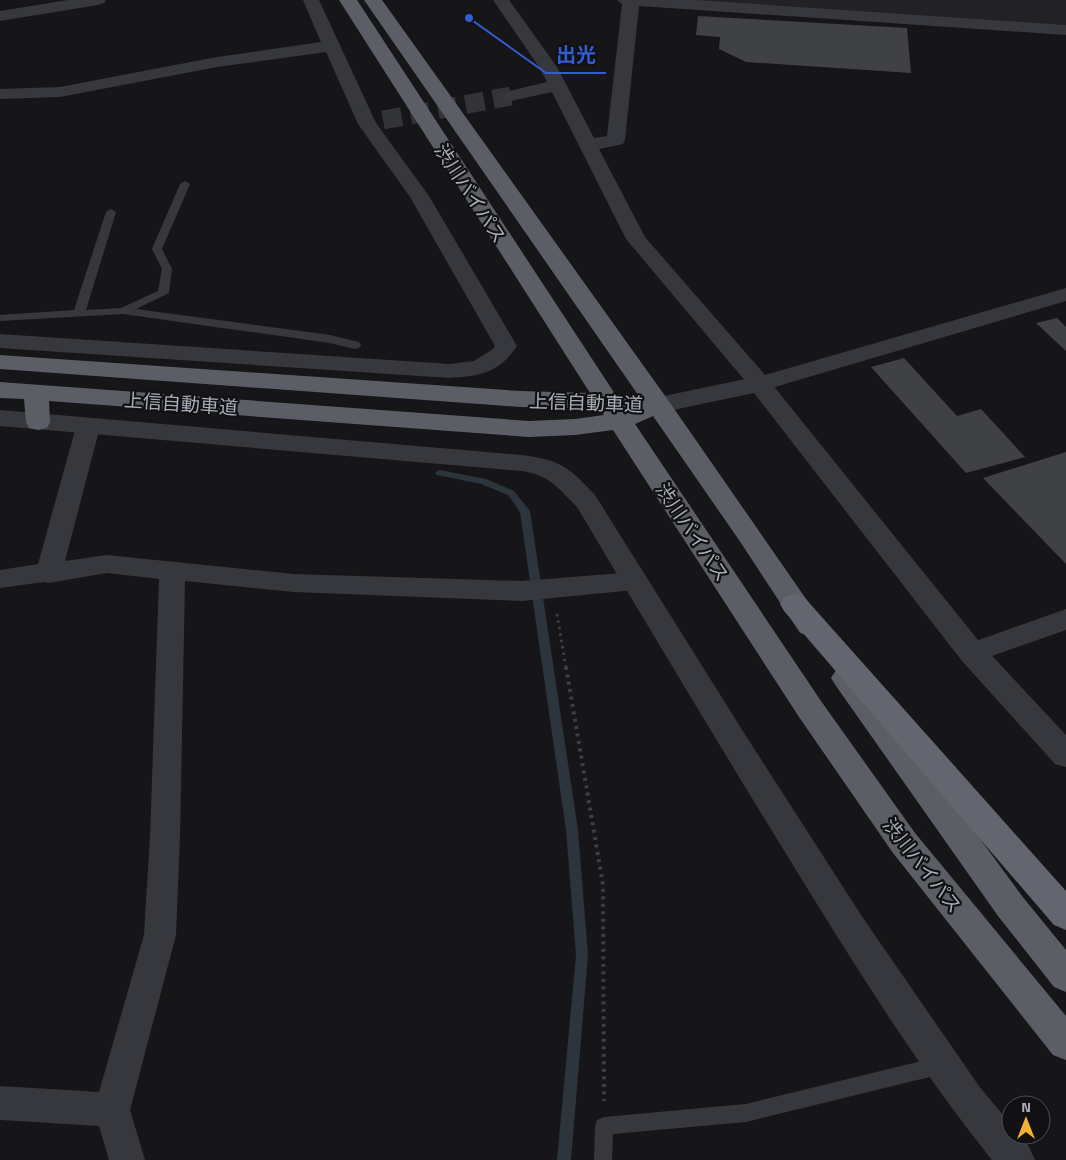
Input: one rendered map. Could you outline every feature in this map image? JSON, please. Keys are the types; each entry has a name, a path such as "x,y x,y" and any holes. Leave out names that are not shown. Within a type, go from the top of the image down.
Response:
{"highway":[{"name":"渋川バイパス","path":"348,0 442,148 810,709 904,843 1066,1043"},
{"name":"渋川バイパス","path":"373,0 580,296 659,405 748,533 794,604 943,815 1010,906 1066,976"},
{"name":"上信自動車道","path":"0,362 510,399 614,411 659,405"},
{"name":"上信自動車道","path":"0,390 529,429 575,427 614,411"},
{"path":"36,393 38,422"},
{"path":"794,604 1066,915"}],"street":[{"path":"0,16 98,0"},
{"path":"0,341 450,371 486,366 500,357 506,346 330,46 311,0"},
{"path":"501,0 548,67 636,239 760,384 972,652 1066,755"},
{"path":"625,0 1066,30"},
{"path":"588,145 616,140 631,0"},
{"path":"907,0 909,19"},
{"path":"0,94 60,92 218,62 330,46"},
{"path":"511,96 557,86"},
{"path":"659,405 760,384 1065,295"},
{"path":"0,418 522,463 547,467 563,477 586,501 851,929 966,1099 1016,1160"},
{"path":"48,574 88,426"},
{"path":"0,579 48,574 107,564 294,583 522,591 634,581"},
{"path":"126,1160 112,1110 160,935 165,837 172,571"},
{"path":"972,652 1066,619"},
{"path":"0,1103 112,1110"}],"lane":[{"path":"123,312 163,293 167,269 157,249 185,184"},
{"path":"79,314 111,212"},
{"path":"0,318 123,312 330,339 355,344"},
{"path":"603,1160 604,1126 746,1113 943,1065"}],"path":[{"path":"552,588 603,885 604,1126"}],"shaded area":[{"path":"690,0 1066,0 1066,25"}],"building":[{"path":"698,16 907,28 911,73 746,62 719,49 720,37 696,35"},
{"path":"1057,318 1066,327 1066,351 1036,323"},
{"path":"904,358 957,416 981,409 1025,457 966,473 871,367"},
{"path":"1066,452 1066,564 983,478"}],"waterway":[{"path":"440,473 483,481 511,493 525,511 572,830 582,955 564,1160"}],"tunnel":[{"path":"383,120 511,96"}],"place":[{"name":"出光","path":"469,18"}]}
